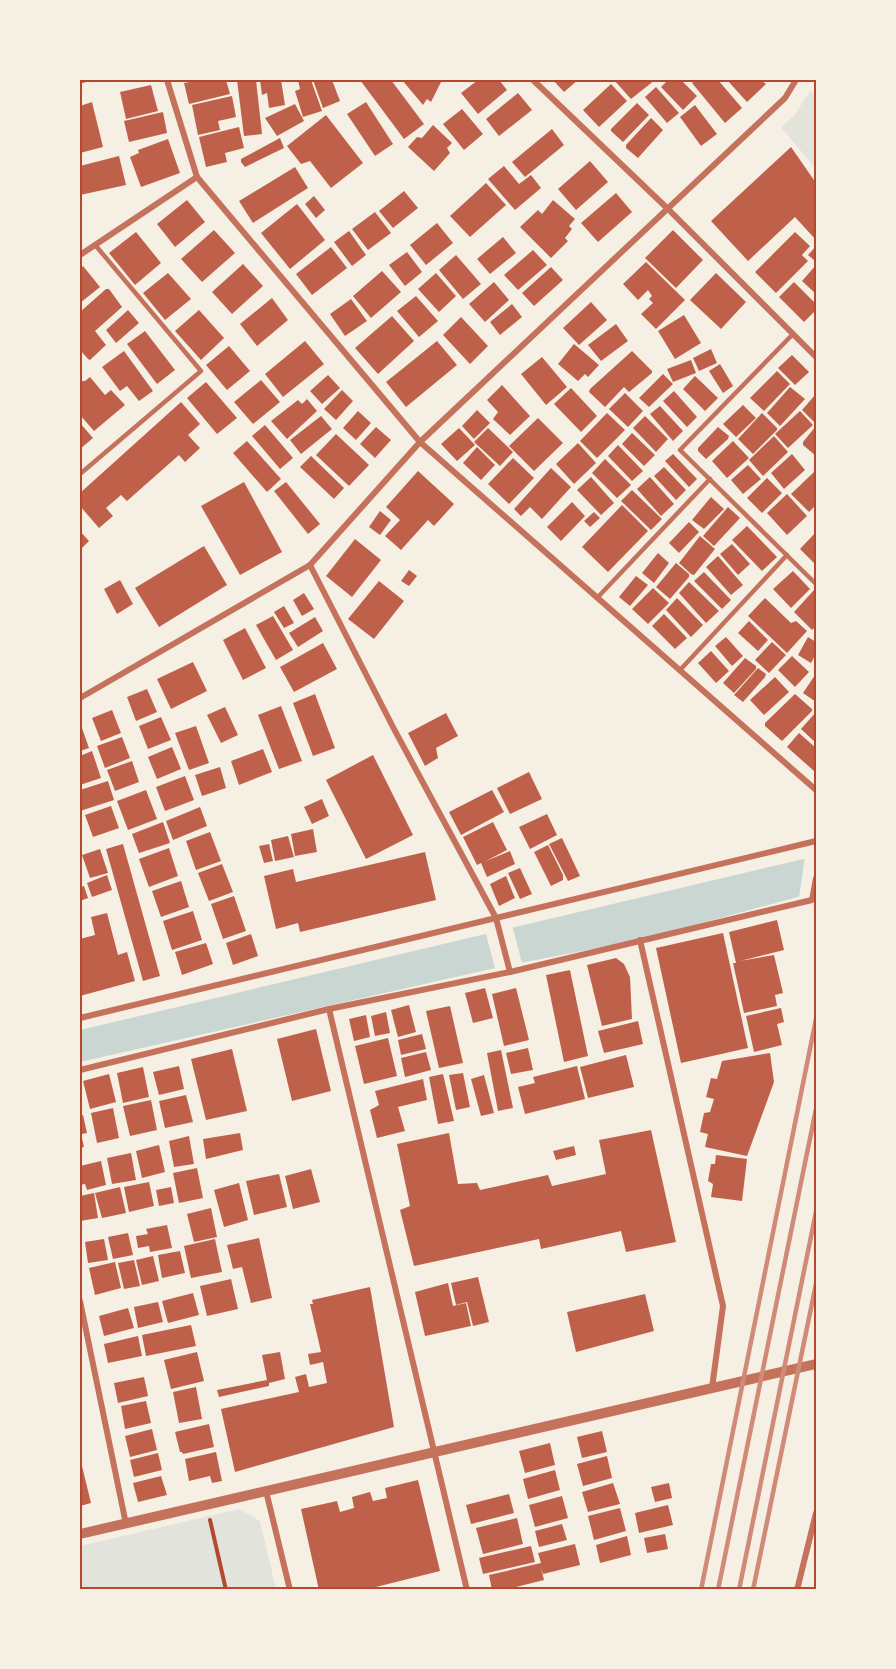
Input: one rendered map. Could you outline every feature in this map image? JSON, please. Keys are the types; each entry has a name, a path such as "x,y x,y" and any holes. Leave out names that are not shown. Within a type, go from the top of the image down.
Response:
{"street":[{"path":"167,80 197,177 420,442 816,790"},
{"path":"533,80 668,209 816,357"},
{"path":"80,698 310,565 420,442 785,98 796,80"},
{"path":"80,255 197,177"},
{"path":"310,565 394,729 496,918 510,972"},
{"path":"80,1018 816,841"},
{"path":"80,1070 329,1009 510,972 814,900 816,879"},
{"path":"640,940 723,1305 711,1389"},
{"path":"329,1009 467,1590"},
{"path":"80,1301 126,1524"},
{"path":"80,1534 816,1364"},
{"path":"266,1491 290,1590"},
{"path":"797,1590 816,1513"}],"lane":[{"path":"80,474 201,371 96,246"},
{"path":"793,334 680,450 816,584"},
{"path":"597,598 710,479"},
{"path":"680,670 786,555"}],"path":[{"path":"199,1523 210,1520 226,1590"}],"shaded area":[{"path":"810,91 816,96 816,169 781,127 794,116"},
{"path":"816,856 812,893 640,940 504,966 80,1062 80,1030"},
{"path":"239,1509 260,1521 276,1589 80,1589 80,1546"}],"pier":[{"path":"816,853 816,895 799,898 805,856"},
{"path":"512,925 522,963 495,969 485,930"}],"building":[{"path":"200,80 226,80 230,94 189,104 184,83"},
{"path":"237,80 256,80 262,134 244,136"},
{"path":"260,80 281,80 285,105 269,108 267,93 262,95"},
{"path":"298,80 311,80 322,111 303,117 295,91 300,89"},
{"path":"313,80 332,80 340,101 323,108"},
{"path":"360,80 391,80 424,124 404,139"},
{"path":"402,80 442,80 431,102 427,99 423,105"},
{"path":"478,80 499,80 507,90 478,114 461,93"},
{"path":"553,80 578,80 564,92"},
{"path":"614,80 655,80 631,99"},
{"path":"668,80 681,80 697,96 683,110 661,87"},
{"path":"695,80 718,80 742,108 725,123 692,83"},
{"path":"727,80 761,80 766,84 747,102"},
{"path":"611,84 627,101 599,127 583,110"},
{"path":"151,85 158,111 126,119 120,92"},
{"path":"656,87 679,113 667,123 645,97"},
{"path":"518,93 532,110 499,136 486,119"},
{"path":"232,96 236,117 218,121 220,130 198,135 192,105"},
{"path":"92,102 103,147 80,153 80,106"},
{"path":"366,102 393,144 375,156 347,114"},
{"path":"637,103 649,115 623,142 611,129"},
{"path":"295,104 304,121 277,136 265,118"},
{"path":"695,105 717,134 701,146 680,117"},
{"path":"462,109 483,134 464,150 443,124"},
{"path":"163,112 167,133 129,142 124,121"},
{"path":"326,115 363,163 331,188 310,161 301,164 287,146"},
{"path":"651,118 663,130 638,158 626,148 626,145"},
{"path":"433,125 452,143 447,148 450,153 434,171 408,147 417,137 422,138"},
{"path":"239,127 244,148 225,153 227,162 206,167 199,137"},
{"path":"552,129 564,145 525,177 512,162"},
{"path":"280,138 284,148 245,167 241,162 241,159"},
{"path":"168,139 180,173 141,187 130,157 139,153 138,150"},
{"path":"791,147 816,183 816,240 795,217 748,261 711,221"},
{"path":"119,156 126,185 80,195 80,166"},
{"path":"590,161 608,182 576,210 558,189"},
{"path":"504,166 519,184 531,175 541,188 515,210 488,179"},
{"path":"295,167 308,188 253,223 239,201"},
{"path":"486,183 506,205 470,237 450,216"},
{"path":"404,191 418,208 393,228 379,211"},
{"path":"616,193 632,212 598,242 581,223"},
{"path":"314,196 325,210 316,218 305,204"},
{"path":"187,200 205,222 175,247 157,224"},
{"path":"553,200 575,219 569,226 572,229 565,238 568,241 551,258 520,227 538,210 542,214"},
{"path":"297,204 325,240 290,269 261,233"},
{"path":"375,212 391,233 368,250 352,229"},
{"path":"437,223 453,243 426,265 410,245"},
{"path":"214,230 235,253 202,282 181,259"},
{"path":"673,230 703,260 676,288 645,258"},
{"path":"349,231 366,255 352,266 334,242"},
{"path":"136,232 161,263 135,285 109,253"},
{"path":"795,232 810,246 802,255 808,261 776,293 755,272"},
{"path":"503,237 516,253 490,274 477,259"},
{"path":"816,246 816,259 815,261 808,255"},
{"path":"331,247 347,268 312,295 296,274"},
{"path":"533,250 547,265 518,290 504,275"},
{"path":"407,252 422,272 405,286 389,265"},
{"path":"456,255 481,284 463,299 439,270"},
{"path":"646,262 685,300 656,329 641,314 653,303 649,299 652,296 648,290 638,300 623,284"},
{"path":"243,264 263,286 232,314 212,292"},
{"path":"816,265 816,294 802,281"},
{"path":"83,266 100,287 80,303 80,269"},
{"path":"551,267 563,280 534,306 522,293"},
{"path":"382,271 401,292 371,318 353,296"},
{"path":"168,273 191,299 165,320 143,293"},
{"path":"436,273 456,296 439,312 418,289"},
{"path":"716,273 746,302 721,329 690,300"},
{"path":"494,282 509,300 485,322 469,304"},
{"path":"794,282 816,304 816,310 804,322 779,297"},
{"path":"106,289 109,289 122,307 95,331 106,345 90,360 80,350 80,312"},
{"path":"416,296 438,321 419,337 397,311"},
{"path":"272,298 288,320 257,346 240,324"},
{"path":"351,299 367,321 345,336 330,314"},
{"path":"591,302 607,320 579,345 563,328"},
{"path":"512,304 522,317 500,335 490,322"},
{"path":"128,310 139,323 116,343 106,330"},
{"path":"199,310 224,338 201,360 175,331"},
{"path":"684,315 701,343 675,359 658,331"},
{"path":"392,316 414,341 378,374 355,348"},
{"path":"461,317 488,346 470,364 443,335"},
{"path":"616,324 628,341 601,361 588,345"},
{"path":"145,331 175,370 157,384 127,344"},
{"path":"305,341 324,364 283,397 265,374"},
{"path":"437,341 457,365 406,407 386,382"},
{"path":"574,344 599,365 588,377 585,374 578,381 558,364"},
{"path":"229,346 250,371 227,390 206,365"},
{"path":"711,349 717,363 699,371 693,358"},
{"path":"124,351 153,391 139,401 127,386 120,391 102,367"},
{"path":"632,351 652,373 629,392 624,387 605,407 589,392 590,389"},
{"path":"792,355 809,372 795,385 778,368"},
{"path":"542,357 567,387 546,405 521,374"},
{"path":"691,360 696,373 673,382 667,369"},
{"path":"720,364 733,386 723,393 709,371"},
{"path":"777,371 790,384 764,411 750,398"},
{"path":"663,374 673,384 649,407 639,398"},
{"path":"328,375 340,388 322,404 310,391"},
{"path":"695,376 718,398 705,411 683,389"},
{"path":"90,377 105,395 111,390 125,405 94,431 80,415 80,381 85,381"},
{"path":"261,380 280,402 253,424 234,402"},
{"path":"206,382 237,418 217,434 187,398"},
{"path":"502,385 530,416 510,435 493,419 498,412 487,400"},
{"path":"790,387 805,399 780,426 767,413"},
{"path":"571,388 597,416 581,432 554,404"},
{"path":"342,390 353,401 336,420 324,409"},
{"path":"674,391 697,417 687,427 663,401"},
{"path":"625,393 643,411 628,427 609,409"},
{"path":"816,394 816,424 802,410"},
{"path":"307,399 317,411 287,439 271,421 298,400 302,404"},
{"path":"181,402 200,424 188,435 200,448 185,462 179,455 127,501 121,495 106,508 113,516 99,528 80,506 80,493"},
{"path":"743,405 756,418 736,437 723,424"},
{"path":"660,406 683,431 673,441 650,414"},
{"path":"477,410 490,423 474,439 462,426"},
{"path":"358,411 371,423 356,440 343,428"},
{"path":"800,411 813,425 788,448 775,434"},
{"path":"607,413 625,430 597,458 580,441"},
{"path":"762,413 777,430 753,454 738,439"},
{"path":"321,416 332,429 301,454 290,440"},
{"path":"645,416 668,439 656,452 633,428"},
{"path":"538,418 563,443 534,471 509,446"},
{"path":"80,423 93,438 80,449"},
{"path":"265,425 293,458 280,469 252,436"},
{"path":"816,426 816,456 803,445 803,442"},
{"path":"376,427 391,440 375,458 360,444"},
{"path":"718,427 729,436 728,439 706,459 698,448"},
{"path":"459,428 475,445 457,461 441,444"},
{"path":"488,428 513,452 500,466 474,442"},
{"path":"632,433 655,455 644,466 622,444"},
{"path":"336,434 369,465 349,486 316,455"},
{"path":"774,436 788,452 763,476 749,460"},
{"path":"247,441 281,479 267,492 233,453"},
{"path":"733,441 749,458 727,478 712,461"},
{"path":"578,443 596,463 574,484 556,464"},
{"path":"618,445 643,471 632,481 608,456"},
{"path":"477,447 495,465 481,480 463,463"},
{"path":"673,454 697,479 689,487 665,461"},
{"path":"792,454 805,470 784,489 771,473"},
{"path":"311,456 344,488 334,499 300,467"},
{"path":"513,458 534,478 509,504 488,484"},
{"path":"605,459 631,485 617,498 592,473"},
{"path":"748,465 761,479 743,494 731,480"},
{"path":"664,467 686,490 676,500 654,476"},
{"path":"551,468 571,487 542,519 530,507 521,516 514,509"},
{"path":"418,471 454,504 434,526 428,520 401,550 385,536 400,520 386,507"},
{"path":"814,472 816,475 816,505 809,512 791,494"},
{"path":"591,477 614,503 601,515 577,490"},
{"path":"650,477 674,504 661,516 637,489"},
{"path":"767,478 782,493 762,513 747,498"},
{"path":"244,482 282,552 240,575 201,506"},
{"path":"286,482 320,524 308,534 274,491"},
{"path":"632,490 662,519 651,530 621,501"},
{"path":"787,494 807,516 787,535 767,513"},
{"path":"711,497 724,509 704,529 692,520"},
{"path":"572,502 585,516 561,541 547,527"},
{"path":"622,505 648,531 608,572 582,547"},
{"path":"728,507 740,518 714,546 703,536"},
{"path":"380,511 391,520 380,535 369,527"},
{"path":"594,512 600,518 590,527 584,521"},
{"path":"689,522 699,532 679,553 669,543"},
{"path":"747,526 777,557 762,571 732,540"},
{"path":"80,531 89,541 80,550"},
{"path":"816,532 816,565 800,549"},
{"path":"700,536 715,549 694,575 679,563"},
{"path":"355,539 381,560 352,597 326,576"},
{"path":"732,544 750,564 738,575 720,554"},
{"path":"204,546 227,585 159,627 135,588"},
{"path":"658,553 669,563 654,583 642,573"},
{"path":"718,556 743,585 731,595 706,567"},
{"path":"676,563 689,574 689,577 670,599 656,587"},
{"path":"409,570 417,576 409,586 401,581"},
{"path":"793,571 810,589 791,608 773,589"},
{"path":"704,572 731,600 722,609 694,581"},
{"path":"636,576 648,585 630,606 619,597"},
{"path":"120,580 133,604 117,614 104,589"},
{"path":"379,581 404,601 374,639 348,619"},
{"path":"689,582 719,611 706,623 679,593"},
{"path":"653,588 669,603 648,624 632,609"},
{"path":"814,590 816,592 816,626 812,630 794,612"},
{"path":"304,593 314,609 302,616 293,600"},
{"path":"677,598 703,625 691,637 666,610"},
{"path":"765,598 791,623 796,621 807,631 787,653 748,616"},
{"path":"284,606 294,623 284,628 274,612"},
{"path":"664,614 687,638 675,649 652,626"},
{"path":"273,616 293,650 276,660 256,625"},
{"path":"315,617 323,631 298,647 289,633"},
{"path":"749,621 768,640 758,651 738,633"},
{"path":"245,628 266,668 243,680 223,640"},
{"path":"726,637 743,656 732,666 715,646"},
{"path":"808,637 816,642 816,654 811,663 798,655"},
{"path":"772,642 786,655 769,673 755,660"},
{"path":"323,643 337,669 294,692 280,667"},
{"path":"711,651 729,671 716,683 698,663"},
{"path":"792,656 809,672 795,687 778,670"},
{"path":"745,658 756,666 756,669 734,693 723,683"},
{"path":"193,662 207,691 171,709 157,679"},
{"path":"758,668 766,674 765,677 743,702 734,695"},
{"path":"816,676 816,702 803,693"},
{"path":"775,677 789,692 764,715 750,700"},
{"path":"147,689 157,712 136,721 127,697"},
{"path":"315,694 335,748 313,756 293,703"},
{"path":"795,694 812,711 782,741 765,726 765,723"},
{"path":"281,706 302,761 279,769 258,715"},
{"path":"225,707 238,735 221,743 207,715"},
{"path":"112,710 121,733 101,741 92,718"},
{"path":"816,712 816,743 801,729"},
{"path":"446,713 458,736 436,748 438,758 425,766 408,733"},
{"path":"161,717 171,740 148,749 139,726"},
{"path":"196,726 209,763 189,770 175,733"},
{"path":"82,728 89,748 80,751 80,729"},
{"path":"799,733 816,748 814,771 787,747"},
{"path":"122,737 130,758 105,768 97,746"},
{"path":"172,747 181,769 157,779 148,757"},
{"path":"263,749 272,772 239,785 231,761"},
{"path":"92,751 101,778 80,785 80,756"},
{"path":"373,755 413,835 366,859 326,780"},
{"path":"132,761 139,782 115,791 107,770"},
{"path":"220,767 226,788 202,796 195,775"},
{"path":"529,772 542,799 510,814 497,788"},
{"path":"185,776 194,800 165,811 156,787"},
{"path":"108,781 114,800 80,811 80,790"},
{"path":"146,790 157,819 128,830 117,801"},
{"path":"492,790 504,812 461,835 449,812"},
{"path":"322,799 329,816 312,824 304,807"},
{"path":"111,806 119,828 93,837 85,815"},
{"path":"200,807 207,826 173,840 166,821"},
{"path":"547,814 557,835 530,849 519,827"},
{"path":"163,822 170,843 139,853 132,834"},
{"path":"493,822 507,850 486,861 510,851 515,864 487,877 481,863 477,865 463,837"},
{"path":"313,829 317,852 295,856 291,834"},
{"path":"210,832 221,861 196,870 186,841"},
{"path":"288,836 294,857 275,861 271,840"},
{"path":"562,838 580,876 568,881 549,844"},
{"path":"123,844 160,976 143,981 106,849"},
{"path":"269,844 273,861 264,863 259,846"},
{"path":"548,845 563,875 563,880 551,886 534,852"},
{"path":"169,848 178,876 149,887 139,859"},
{"path":"100,849 108,873 90,878 82,855"},
{"path":"425,852 436,900 300,932 298,923 276,929 264,876 293,869 296,882"},
{"path":"222,864 233,892 209,901 198,873"},
{"path":"520,868 532,894 520,899 508,873"},
{"path":"107,875 112,890 92,897 87,883"},
{"path":"506,876 515,898 499,906 490,884"},
{"path":"181,881 189,907 161,917 152,891"},
{"path":"84,886 88,898 80,901 80,887"},
{"path":"234,896 246,931 223,939 211,904"},
{"path":"193,911 202,940 172,950 163,921"},
{"path":"107,913 118,955 127,952 135,981 80,996 80,939 95,935 91,917"},
{"path":"777,920 784,950 740,961 774,955 783,993 775,995 777,1006 744,1013 729,932"},
{"path":"723,933 748,1048 681,1063 656,948"},
{"path":"251,934 258,956 233,965 226,943"},
{"path":"206,943 213,964 182,975 175,952"},
{"path":"616,958 624,964 630,977 632,1019 602,1026 587,965"},
{"path":"570,970 588,1056 564,1062 546,975"},
{"path":"485,988 493,1018 473,1023 465,993"},
{"path":"516,988 529,1040 504,1046 492,994"},
{"path":"409,1005 416,1032 398,1037 391,1010"},
{"path":"450,1006 463,1063 439,1068 426,1011"},
{"path":"781,1008 784,1022 777,1024 782,1045 754,1052 746,1016"},
{"path":"386,1012 390,1033 375,1036 371,1016"},
{"path":"366,1015 370,1037 354,1041 349,1019"},
{"path":"638,1021 643,1044 604,1053 598,1031"},
{"path":"316,1029 331,1091 292,1101 277,1039"},
{"path":"422,1034 426,1049 401,1055 398,1040"},
{"path":"388,1038 397,1076 364,1084 355,1046"},
{"path":"528,1048 533,1070 511,1074 506,1053"},
{"path":"232,1049 247,1111 206,1120 191,1059"},
{"path":"501,1050 513,1108 498,1111 487,1053"},
{"path":"426,1052 431,1070 405,1077 401,1058"},
{"path":"770,1053 774,1082 747,1156 705,1147 708,1134 700,1132 704,1113 710,1112 714,1099 706,1097 711,1078 717,1079 722,1061"},
{"path":"626,1055 634,1087 588,1098 580,1067"},
{"path":"179,1066 184,1089 159,1095 153,1072"},
{"path":"577,1066 585,1099 525,1114 518,1087 535,1083 533,1077"},
{"path":"143,1067 149,1097 123,1103 117,1073"},
{"path":"463,1073 470,1107 456,1110 449,1075"},
{"path":"109,1074 116,1102 90,1109 83,1081"},
{"path":"443,1074 454,1121 438,1124 429,1077"},
{"path":"484,1075 494,1113 481,1116 471,1079"},
{"path":"423,1079 427,1100 398,1107 405,1131 377,1138 370,1110 379,1105 375,1091"},
{"path":"186,1095 193,1122 165,1128 159,1101"},
{"path":"151,1100 157,1130 130,1136 123,1106"},
{"path":"113,1108 119,1138 97,1143 91,1113"},
{"path":"83,1115 87,1133 81,1134 84,1147 80,1148 80,1116"},
{"path":"651,1130 676,1242 626,1252 621,1231 541,1249 539,1239 414,1266 400,1210 410,1206 397,1144 449,1133 458,1184 477,1183 480,1190 548,1175 552,1186 606,1174 599,1140"},
{"path":"240,1133 243,1150 206,1159 203,1139"},
{"path":"189,1136 194,1164 174,1167 169,1141"},
{"path":"159,1145 165,1172 142,1178 136,1151"},
{"path":"574,1146 576,1155 556,1160 553,1151"},
{"path":"131,1153 136,1180 112,1184 107,1158"},
{"path":"716,1155 747,1159 742,1201 711,1197 713,1184 708,1181 711,1164 715,1164"},
{"path":"101,1161 106,1185 87,1190 85,1184 80,1185 80,1166"},
{"path":"197,1168 203,1198 179,1203 173,1173"},
{"path":"311,1169 320,1202 293,1209 285,1176"},
{"path":"279,1174 287,1207 254,1215 246,1181"},
{"path":"149,1182 154,1206 129,1212 124,1187"},
{"path":"239,1183 248,1220 224,1227 214,1190"},
{"path":"120,1187 126,1213 102,1218 95,1193"},
{"path":"171,1187 174,1203 159,1206 156,1190"},
{"path":"94,1193 98,1218 80,1221 80,1196"},
{"path":"211,1208 217,1237 194,1242 187,1214"},
{"path":"167,1225 172,1248 150,1252 149,1246 138,1248 136,1236 148,1234 146,1229"},
{"path":"128,1233 133,1255 113,1259 108,1237"},
{"path":"259,1238 272,1298 251,1303 242,1267 233,1269 227,1245"},
{"path":"104,1239 108,1260 88,1263 85,1242"},
{"path":"215,1239 222,1272 191,1278 184,1246"},
{"path":"180,1251 185,1273 162,1278 158,1255"},
{"path":"153,1256 159,1281 142,1285 136,1260"},
{"path":"134,1260 140,1286 124,1289 118,1263"},
{"path":"115,1262 121,1288 95,1295 89,1268"},
{"path":"478,1277 489,1322 473,1326 467,1302 456,1305 451,1283"},
{"path":"231,1279 238,1309 207,1316 200,1286"},
{"path":"448,1283 453,1306 466,1303 471,1326 425,1336 415,1292"},
{"path":"370,1287 394,1427 235,1472 221,1409 299,1392 295,1377 306,1374 309,1387 327,1383 323,1362 310,1365 308,1354 321,1352 310,1304 313,1304 312,1300"},
{"path":"193,1293 199,1315 168,1323 162,1301"},
{"path":"645,1294 654,1331 576,1352 567,1312"},
{"path":"158,1302 163,1322 138,1328 134,1307"},
{"path":"128,1308 134,1328 104,1336 99,1316"},
{"path":"191,1325 196,1346 146,1356 142,1335"},
{"path":"138,1336 142,1356 108,1363 104,1344"},
{"path":"197,1352 204,1381 171,1389 164,1360"},
{"path":"280,1352 285,1379 269,1383 269,1386 219,1397 217,1390 267,1380 262,1355"},
{"path":"144,1377 148,1396 118,1403 114,1383"},
{"path":"196,1387 202,1419 179,1423 173,1392"},
{"path":"146,1401 151,1423 125,1429 121,1406"},
{"path":"209,1424 214,1447 183,1454 180,1452 175,1432"},
{"path":"152,1429 157,1450 130,1457 125,1436"},
{"path":"602,1431 607,1452 582,1458 577,1437"},
{"path":"550,1443 555,1465 525,1473 519,1451"},
{"path":"216,1452 222,1481 212,1483 210,1476 189,1481 185,1459"},
{"path":"158,1453 162,1470 134,1477 130,1460"},
{"path":"607,1456 612,1478 583,1486 577,1464"},
{"path":"80,1458 91,1503 80,1506"},
{"path":"555,1470 560,1490 528,1499 523,1479"},
{"path":"161,1476 167,1495 138,1502 133,1483"},
{"path":"418,1480 440,1571 364,1590 319,1590 301,1509 337,1501 340,1512 354,1508 352,1497 370,1492 373,1501 387,1498 385,1488"},
{"path":"613,1483 620,1504 588,1512 582,1492"},
{"path":"669,1483 672,1498 655,1502 651,1487"},
{"path":"509,1494 514,1513 471,1524 466,1505"},
{"path":"562,1496 568,1518 535,1527 529,1505"},
{"path":"668,1505 673,1525 639,1533 635,1513"},
{"path":"620,1508 626,1531 594,1540 588,1516"},
{"path":"517,1518 523,1544 483,1554 476,1528"},
{"path":"562,1524 567,1540 539,1547 535,1531"},
{"path":"665,1534 668,1549 647,1553 644,1538"},
{"path":"627,1536 631,1555 600,1563 596,1545"},
{"path":"575,1544 580,1565 543,1574 541,1568 544,1580 504,1590 492,1590 489,1575 541,1563 538,1553"},
{"path":"531,1546 535,1562 483,1574 479,1558"}],"railway":[{"path":"701,1590 816,1019"},
{"path":"718,1590 816,1109"},
{"path":"739,1590 816,1212"},
{"path":"753,1590 816,1284"}]}
